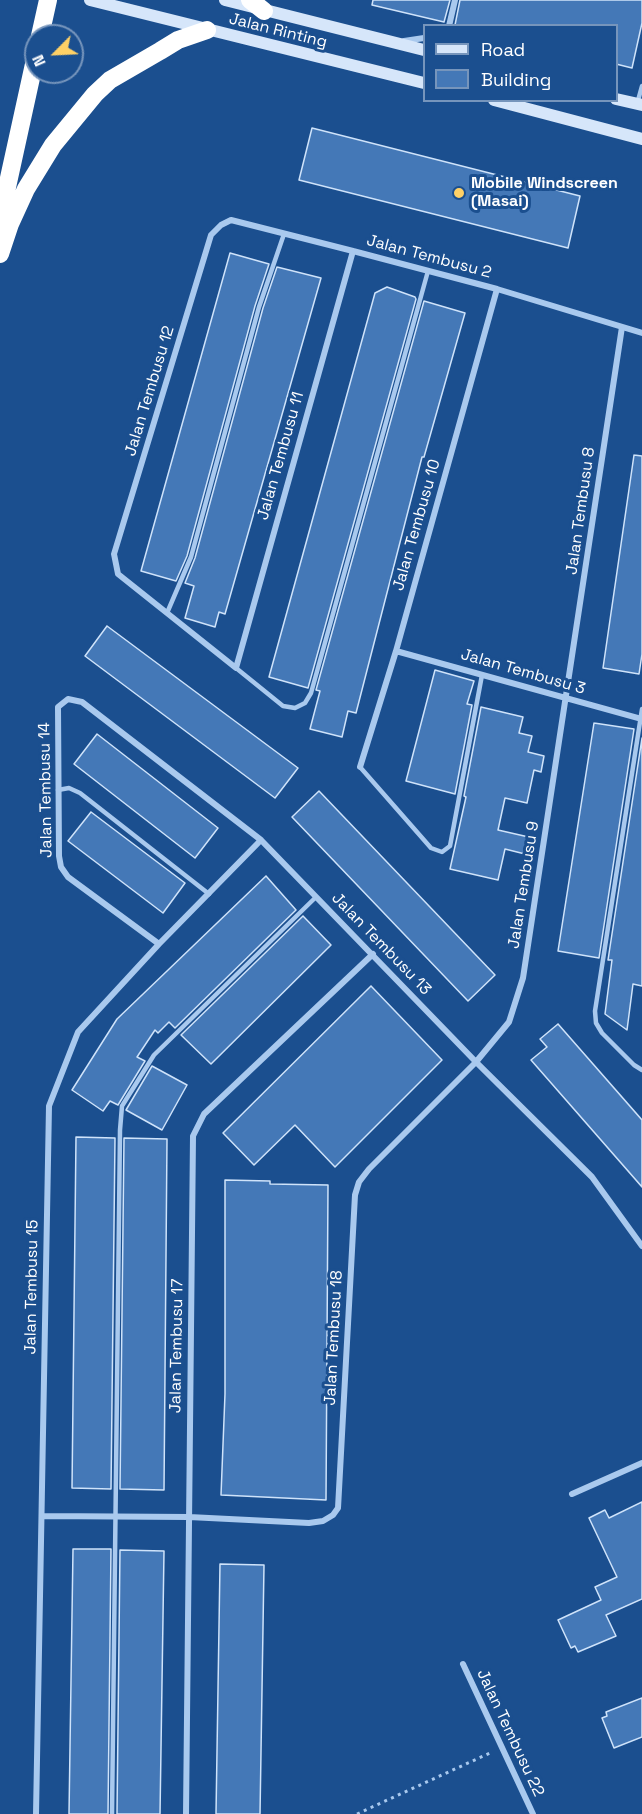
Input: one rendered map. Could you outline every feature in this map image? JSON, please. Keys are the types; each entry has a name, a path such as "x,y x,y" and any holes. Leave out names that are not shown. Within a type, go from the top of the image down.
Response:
{"highway":[{"path":"43,24 48,0"},
{"path":"0,254 10,224 26,189 53,145 95,94 110,80 178,40 207,30"},
{"path":"0,219 30,84"}],"main road":[{"name":"Jalan Rinting","path":"90,0 423,83"},
{"name":"Jalan Rinting","path":"225,0 257,5 423,50"},
{"path":"618,99 640,104"},
{"path":"502,102 642,139"}],"street":[{"path":"449,24 455,0"},
{"path":"395,43 423,38"},
{"name":"Jalan Tembusu 2","path":"211,235 221,225 231,220 497,289 642,333"},
{"name":"Jalan Tembusu 12","path":"167,613 118,574 114,554 211,235"},
{"name":"Jalan Tembusu 11","path":"236,668 353,251"},
{"name":"Jalan Tembusu 10","path":"360,767 396,651 497,289"},
{"name":"Jalan Tembusu 8","path":"567,699 622,327"},
{"path":"167,613 236,668"},
{"name":"Jalan Tembusu 3","path":"396,651 641,719"},
{"name":"Jalan Tembusu 13","path":"68,699 82,702 261,840 592,1178 642,1246"},
{"name":"Jalan Tembusu 14","path":"68,699 58,707 58,856 61,867 68,877 159,944"},
{"name":"Jalan Tembusu 9","path":"476,1062 509,1022 523,978 567,699"},
{"name":"Jalan Tembusu 15","path":"36,1814 49,1106 78,1032 159,944 261,840"},
{"name":"Jalan Tembusu 17","path":"186,1814 193,1136 204,1114 373,954"},
{"name":"Jalan Tembusu 18","path":"42,1516 189,1517 309,1523 323,1521 333,1515 338,1508 355,1195 359,1182 369,1168 476,1062"},
{"path":"572,1494 642,1463"},
{"name":"Jalan Tembusu 22","path":"463,1664 533,1814"}],"lane":[{"path":"640,104 642,86"},
{"path":"167,613 191,557 260,307 284,234"},
{"path":"236,668 283,706 296,708 305,703 311,693 428,271"},
{"path":"360,767 432,848 442,852 450,846 482,675"},
{"path":"642,709 595,1011 596,1023 602,1033 642,1070"},
{"path":"58,790 69,789 80,793 209,894"},
{"path":"112,1814 122,1106 154,1055 316,897"}],"path":[{"path":"357,1814 502,1748"}],"building":[{"path":"373,0 450,0 444,22 372,5"},
{"path":"460,0 642,0 642,23 632,68 618,64 618,24 455,24"},
{"path":"312,128 580,196 568,248 299,180"},
{"path":"230,253 269,264 255,306 187,556 176,581 141,571"},
{"path":"277,267 321,278 225,614 219,612 215,627 185,618 194,586 185,583 195,558 263,308"},
{"path":"387,287 416,299 308,688 269,677 375,293"},
{"path":"424,301 465,313 424,457 422,457 356,713 348,711 342,737 310,729 320,691 316,690"},
{"path":"634,455 642,456 642,654 639,674 603,668"},
{"path":"107,626 298,768 275,798 85,656"},
{"path":"435,670 474,681 467,704 472,705 455,794 406,781"},
{"path":"481,707 523,717 519,733 532,736 528,752 544,756 541,772 534,770 527,803 505,798 498,830 533,838 529,855 505,849 498,880 450,869 466,797 464,796"},
{"path":"594,723 634,729 599,958 558,951"},
{"path":"97,734 218,828 195,858 74,764"},
{"path":"642,738 642,986 633,984 627,1030 605,1014 612,960 608,960"},
{"path":"319,791 495,975 468,1001 292,817"},
{"path":"91,812 185,883 163,913 68,841"},
{"path":"266,876 296,910 175,1028 169,1022 158,1033 155,1030 137,1057 145,1061 118,1105 110,1101 103,1111 72,1090 117,1019"},
{"path":"303,916 331,945 211,1064 181,1035"},
{"path":"371,986 442,1060 335,1167 295,1125 254,1165 223,1133"},
{"path":"558,1024 642,1120 642,1187 531,1060 547,1047 540,1039"},
{"path":"152,1066 187,1085 162,1130 126,1110"},
{"path":"76,1137 115,1138 111,1489 72,1488"},
{"path":"124,1138 167,1139 164,1490 120,1489"},
{"path":"225,1180 270,1181 270,1184 328,1185 326,1500 221,1495 225,1394"},
{"path":"642,1502 642,1599 606,1615 616,1636 578,1652 575,1646 571,1648 558,1620 601,1600 595,1587 617,1577 589,1518 605,1510 609,1518"},
{"path":"73,1549 111,1549 108,1814 69,1814"},
{"path":"120,1550 164,1551 160,1814 117,1814"},
{"path":"220,1564 264,1565 260,1814 216,1814"},
{"path":"642,1698 642,1737 614,1748 602,1718 607,1716 606,1712"}],"place":[{"name":"Mobile Windscreen (Masai)","path":"459,193"}]}
